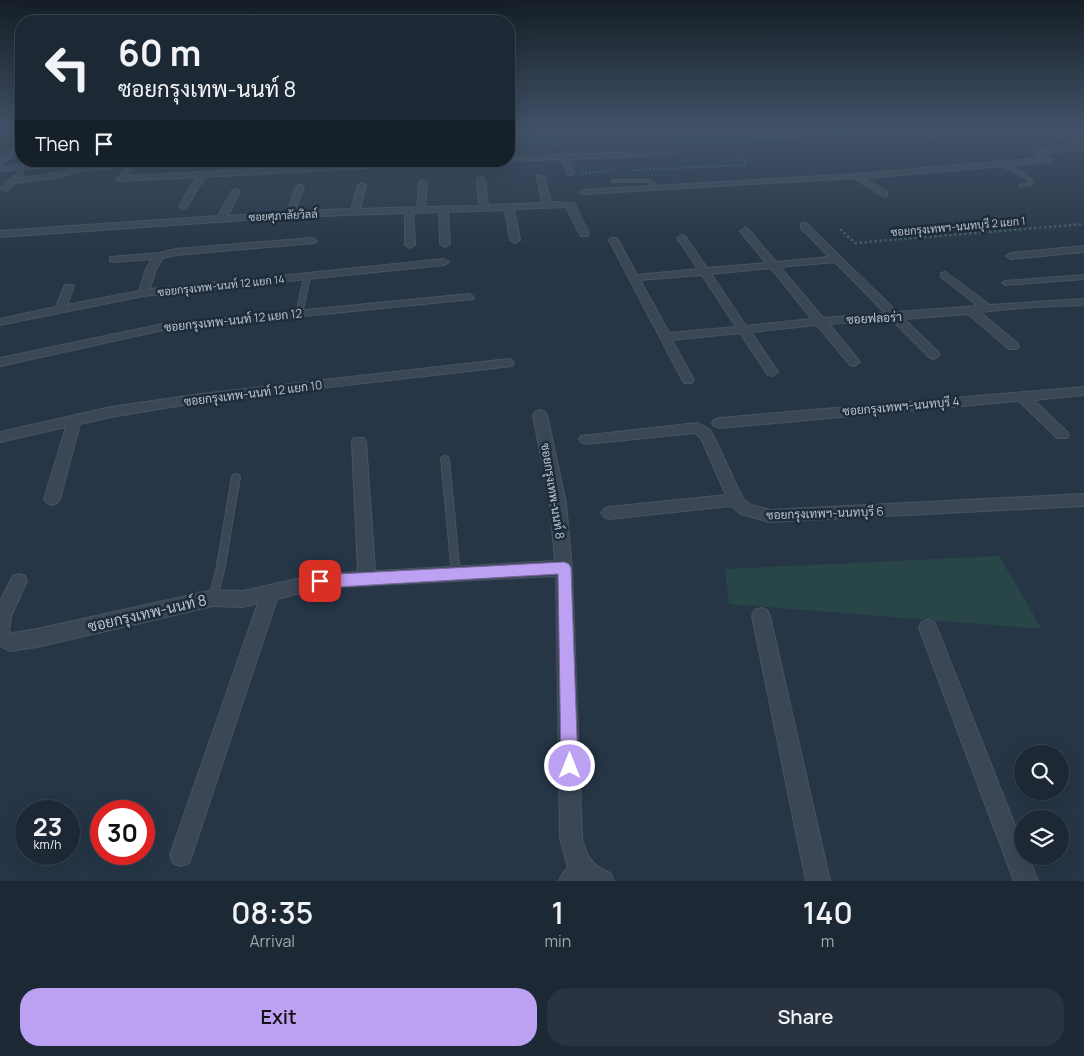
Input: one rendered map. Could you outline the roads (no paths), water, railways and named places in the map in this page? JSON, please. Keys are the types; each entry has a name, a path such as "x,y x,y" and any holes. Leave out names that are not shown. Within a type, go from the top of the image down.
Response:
{"street":[{"path":"4,189 24,169"},
{"path":"13,180 60,176 81,169"},
{"path":"128,169 121,179 256,169"},
{"path":"569,169 571,173"},
{"path":"584,192 856,176 939,169"},
{"path":"183,206 203,174"},
{"path":"856,176 884,194"},
{"path":"540,177 547,205"},
{"path":"481,179 484,208"},
{"path":"421,209 423,182"},
{"path":"355,212 362,184"},
{"path":"290,214 300,187"},
{"path":"222,218 236,190"},
{"name":"ซอยศุภาลัยวิลล์","path":"0,234 290,214 421,209 443,210 566,204 571,205 584,234"},
{"path":"509,207 515,240"},
{"path":"409,210 410,245"},
{"path":"443,210 445,244"},
{"path":"804,226 934,355"},
{"path":"746,231 854,362"},
{"path":"682,238 772,372"},
{"path":"614,240 688,380"},
{"path":"113,259 312,241"},
{"path":"1011,256 1084,248"},
{"path":"143,293 151,269 159,256"},
{"path":"634,278 837,259"},
{"name":"ซอยกรุงเทพ-นนท์ 12 แยก 14","path":"0,322 143,293 444,262"},
{"path":"945,275 987,308"},
{"path":"60,310 69,287"},
{"name":"ซอยกรุงเทพ-นนท์ 12 แยก 12","path":"0,362 163,327 469,297"},
{"name":"ซอยฟลอร่า","path":"665,337 877,316 1032,304 1084,302"},
{"path":"970,310 1013,346"},
{"name":"ซอยกรุงเทพ-นนท์ 12 แยก 10","path":"0,438 74,420 201,398 508,363"},
{"name":"ซอยกรุงเทพฯ-นนทบุรี 4","path":"719,423 1021,395 1084,391"},
{"path":"1021,395 1062,436"},
{"name":"ซอยกรุงเทพ-นนท์ 8","path":"540,415 558,503 564,568 571,838 577,861 585,877"},
{"path":"52,499 74,420"},
{"path":"586,439 696,428 705,433 708,438 735,500 609,513"},
{"path":"359,442 367,578"},
{"name":"ซอยกรุงเทพฯ-นนทบุรี 6","path":"735,500 746,510 770,516 1084,500"},
{"name":"ซอยกรุงเทพ-นนท์ 8","path":"19,582 1,615 0,635 10,642 37,638 213,598 243,599 320,581 564,568"},
{"path":"181,854 270,594"},
{"path":"761,616 818,881"},
{"path":"928,628 1026,881"}],"lane":[{"path":"1012,169 1032,181 1030,184 1021,186"},
{"path":"613,181 650,181 656,187"},
{"path":"299,314 307,277"},
{"path":"1005,283 1084,278"},
{"path":"445,459 456,574"},
{"path":"213,598 220,571 236,477"}]}
